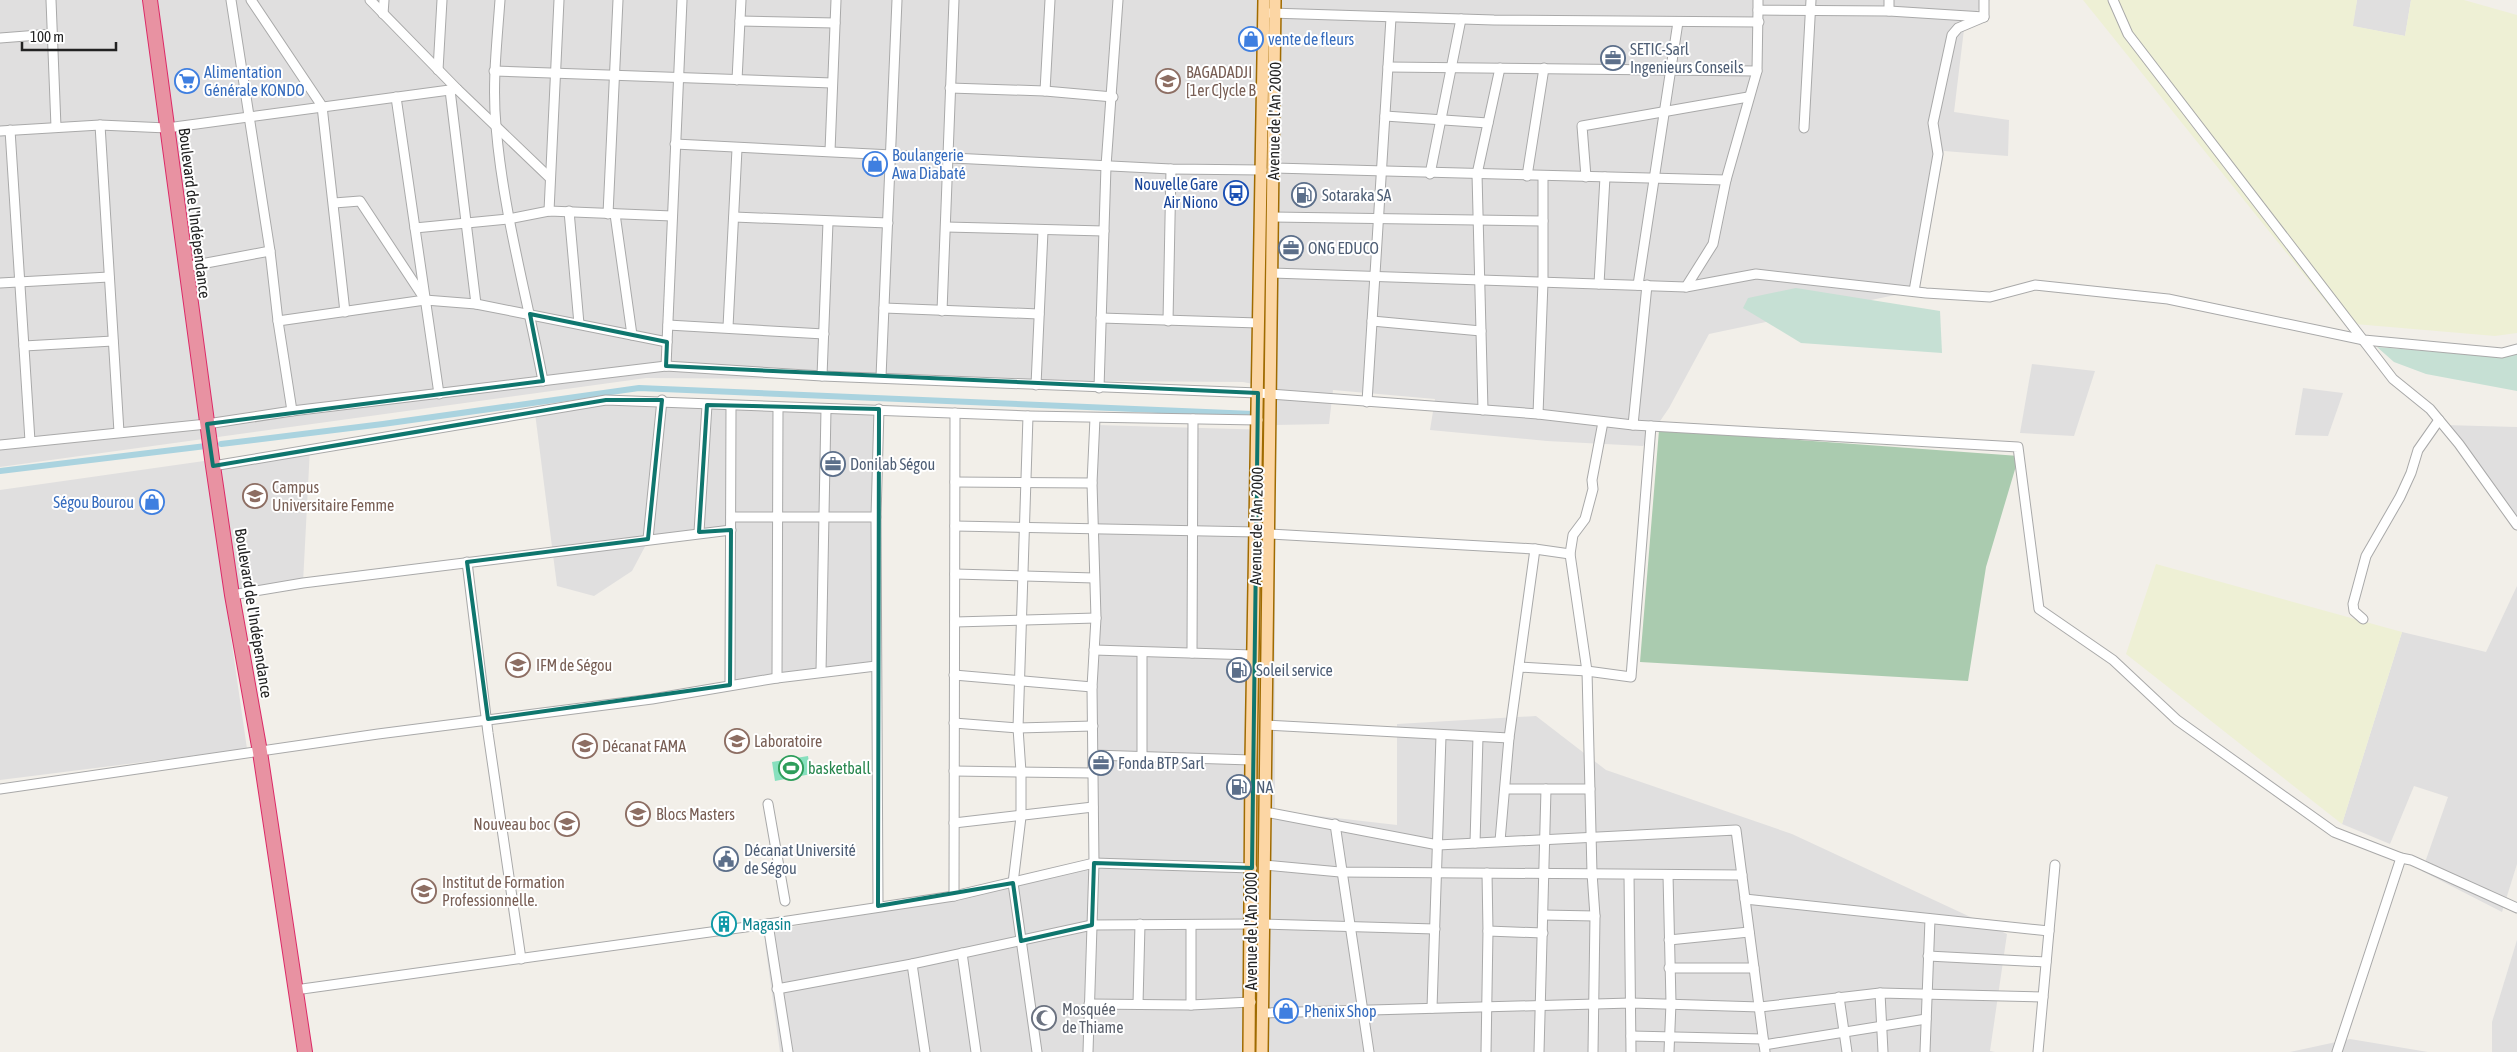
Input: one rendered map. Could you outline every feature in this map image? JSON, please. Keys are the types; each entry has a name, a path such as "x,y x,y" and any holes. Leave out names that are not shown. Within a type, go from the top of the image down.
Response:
{"highway":[{"name":"Boulevard de l'Indépendance","path":"150,0 185,267 232,595 260,752 305,1052"}],"main road":[{"name":"Avenue de l'An 2000","path":"1262,1052 1274,168 1269,13 1264,0"},
{"name":"Avenue de l'An 2000","path":"1249,1052 1252,868 1251,760 1258,420 1258,323 1269,13 1275,0"}],"street":[{"path":"51,0 56,127"},
{"path":"231,0 270,251 278,321 292,411"},
{"path":"250,0 322,106 345,312"},
{"path":"370,0 438,70 453,89 496,125 550,178"},
{"path":"383,14 384,0"},
{"path":"438,70 442,0"},
{"path":"500,0 494,71 496,125 508,219 543,381"},
{"path":"549,212 558,0"},
{"path":"618,0 611,214 632,335"},
{"path":"666,366 682,0"},
{"path":"737,80 741,0"},
{"path":"830,151 836,0"},
{"path":"881,377 897,0"},
{"path":"942,311 954,0"},
{"path":"1045,91 1050,0"},
{"path":"1099,388 1106,166 1113,97 1118,0"},
{"path":"1686,286 1714,244 1726,180 1748,97 1757,71 1758,0"},
{"path":"1804,128 1811,0"},
{"path":"1889,0 1889,11"},
{"path":"1984,0 1984,17"},
{"path":"2113,0 2128,34 2392,379 2430,409 2459,444 2517,525"},
{"path":"1758,10 1889,11 1984,17"},
{"path":"1269,13 1462,20 1759,22"},
{"path":"1914,292 1938,154 1933,123 1952,35 1958,28 1984,17"},
{"path":"1367,402 1391,18"},
{"path":"1430,174 1462,20"},
{"path":"740,21 835,23"},
{"path":"1633,425 1653,179 1678,22"},
{"path":"0,38 52,34"},
{"path":"1388,67 1757,71"},
{"path":"1483,410 1477,174 1500,68"},
{"path":"1527,176 1544,68"},
{"path":"494,71 832,83"},
{"path":"950,88 1045,91 1113,97"},
{"path":"0,131 100,125 167,128 248,115 453,89"},
{"path":"453,89 476,304"},
{"path":"396,97 439,394"},
{"path":"1586,177 1582,126 1664,110 1748,97"},
{"path":"1385,116 1488,123"},
{"path":"100,125 119,432"},
{"path":"10,130 30,441"},
{"path":"676,144 737,149 830,151 1170,169 1262,170"},
{"path":"728,327 737,149"},
{"path":"1274,168 1430,174 1726,180"},
{"path":"1168,322 1170,169"},
{"path":"1538,414 1543,282 1544,176"},
{"path":"1599,284 1605,177"},
{"path":"334,203 360,201 425,300"},
{"path":"569,211 579,324"},
{"path":"415,228 569,211 672,216"},
{"path":"734,217 888,223"},
{"path":"1273,217 1543,221"},
{"path":"822,376 828,222"},
{"path":"946,227 1043,231 1104,231"},
{"path":"1036,385 1043,231"},
{"path":"185,267 270,251"},
{"path":"1272,273 1686,286 1756,274 1914,292 1990,297 2035,285 2168,299 2364,340 2502,353 2517,349"},
{"path":"0,284 110,277"},
{"path":"278,321 425,300 476,304 667,342"},
{"path":"884,308 1039,314"},
{"path":"1101,318 1168,322 1258,323"},
{"path":"1372,321 1481,331"},
{"path":"668,325 824,334"},
{"path":"24,346 114,341"},
{"path":"0,445 207,424 292,411 666,366 822,376 1258,393 1538,414 1633,425 2018,447 2039,609 2113,660 2177,720 2334,832 2401,858 2411,860 2517,908"},
{"path":"213,466 606,400 662,400 707,405 879,409 1028,416 1258,420"},
{"path":"648,538 662,400"},
{"path":"698,532 707,405"},
{"path":"730,685 731,406"},
{"path":"777,678 778,408"},
{"path":"821,672 826,408"},
{"path":"878,906 876,517 879,409"},
{"path":"954,896 955,413"},
{"path":"1028,416 1018,728 1021,772 1021,817 1013,883 1037,1052"},
{"path":"1088,1052 1094,862 1092,687 1096,618 1092,483 1095,418"},
{"path":"1192,653 1193,419"},
{"path":"2363,619 2354,611 2353,604 2366,556 2400,497 2411,473 2418,450 2439,420"},
{"path":"1593,1052 1595,916 1586,671 1570,554 1573,535 1585,519 1603,422"},
{"path":"1519,667 1586,671 1631,678 1651,426"},
{"path":"955,482 1092,483"},
{"path":"731,517 876,517"},
{"path":"955,526 1256,532"},
{"path":"232,595 648,538 731,530"},
{"path":"1269,534 1534,549 1570,554"},
{"path":"1500,841 1510,738 1534,549"},
{"path":"467,562 521,959"},
{"path":"955,574 1094,578"},
{"path":"955,622 1096,618"},
{"path":"1094,650 1253,655"},
{"path":"1142,652 1142,756"},
{"path":"0,790 488,719 652,699 777,678 876,666"},
{"path":"954,675 1092,687"},
{"path":"954,723 1018,728 1092,726"},
{"path":"1266,725 1478,738 1510,738"},
{"path":"1432,1008 1441,736"},
{"path":"1475,843 1478,738"},
{"path":"1093,755 1251,760"},
{"path":"954,771 1093,773"},
{"path":"1505,789 1590,789"},
{"path":"1539,1052 1543,933 1542,873 1546,789"},
{"path":"768,804 785,901"},
{"path":"954,823 1021,817 1093,807"},
{"path":"1265,812 1438,845 1736,830 1764,1045"},
{"path":"1335,824 1340,872 1369,1052"},
{"path":"2337,1052 2401,858"},
{"path":"295,990 954,896 1094,862 1252,868"},
{"path":"1264,865 1340,872 1592,873 1742,876"},
{"path":"2038,1052 2055,865"},
{"path":"1486,873 1488,931 1486,1052"},
{"path":"1629,875 1631,1052"},
{"path":"1668,875 1671,1003 1669,1052"},
{"path":"1745,899 2049,931"},
{"path":"1543,915 1595,916"},
{"path":"1925,1052 1930,919"},
{"path":"768,924 788,1052"},
{"path":"1138,1004 1140,924"},
{"path":"1191,924 1191,1005"},
{"path":"777,989 912,964 1092,925 1251,924"},
{"path":"1265,924 1435,929"},
{"path":"1488,931 1543,933"},
{"path":"1669,940 1749,932"},
{"path":"962,953 976,1052"},
{"path":"1928,956 2046,962"},
{"path":"912,964 925,1052"},
{"path":"1669,968 1754,968"},
{"path":"1264,1013 1631,1003 1671,1003 1716,1008 1760,1007 1880,993 2043,997"},
{"path":"1880,993 1883,1052"},
{"path":"1840,997 1848,1052"},
{"path":"1090,1004 1191,1005 1251,1002"},
{"path":"1631,1036 1670,1036 1764,1045 1926,1019"}],"highlighted area":[{"path":"530,314 667,342 666,366 1258,393 1252,868 1094,863 1092,925 1021,941 1013,883 878,906 879,409 707,405 699,532 731,530 730,685 488,719 467,562 648,539 662,400 606,400 213,466 207,424 543,381"}],"shaded area":[{"path":"0,0 1990,0 1965,21 1954,112 2009,120 2008,156 1944,151 1919,290 1709,334 1669,408 1643,446 1547,441 1430,430 1435,399 1333,390 1329,424 1275,425 1275,811 1397,825 1397,724 1536,716 1606,770 1792,834 2007,934 1990,1051 1995,1052 780,1052 765,943 771,931 1013,883 1095,862 1096,425 1272,430 1273,388 1243,382 646,378 0,467"},
{"path":"2357,0 2411,0 2405,36 2352,26"},
{"path":"2032,364 2095,371 2074,436 2020,433"},
{"path":"2303,388 2343,393 2328,436 2295,435"},
{"path":"606,400 879,409 876,666 730,685 731,530 649,539 632,571 594,596 557,586 535,413"},
{"path":"2444,425 2517,427 2517,525"},
{"path":"310,448 303,583 225,596 247,749 0,780 0,490 204,461 213,466"},
{"path":"2517,586 2517,864 2502,912 2422,871 2448,797 2414,786 2390,844 2342,824 2402,632 2486,652"},
{"path":"2517,940 2517,1052 2492,1052 2492,1022"},
{"path":"2350,1039 2428,1052 2290,1052"}],"green space":[{"path":"2083,0 2357,0 2353,26 2405,36 2411,0 2464,0 2517,15 2517,333 2495,336 2343,323"},
{"path":"1796,288 1940,311 1942,353 1801,343 1743,308 1748,298"},
{"path":"2377,347 2500,357 2517,353 2517,391 2426,374 2394,362"},
{"path":"1659,430 2019,456 1986,567 1968,681 1640,662"},
{"path":"2156,564 2402,632 2342,824 2126,654"},
{"name":"basketball","path":"808,756 811,774 775,781 772,762"}],"waterway":[{"path":"221,444 383,424 639,388 1253,414"},
{"path":"0,471 206,446"}],"place":[{"name":"vente de fleurs","path":"1251,39"},
{"name":"SETIC-Sarl Ingenieurs Conseils","path":"1613,58"},
{"name":"Alimentation Générale KONDO","path":"187,81"},
{"name":"BAGADADJI [1er C]ycle B","path":"1168,81"},
{"name":"Boulangerie Awa Diabaté","path":"875,164"},
{"name":"Nouvelle Gare Air Niono","path":"1236,193"},
{"name":"Sotaraka SA","path":"1304,195"},
{"name":"ONG EDUCO","path":"1291,248"},
{"name":"Donilab Ségou","path":"833,464"},
{"name":"Campus Universitaire Femme","path":"255,496"},
{"name":"Ségou Bourou","path":"152,502"},
{"name":"IFM de Ségou","path":"518,665"},
{"name":"Soleil service","path":"1239,670"},
{"name":"Laboratoire","path":"737,741"},
{"name":"Décanat FAMA","path":"585,746"},
{"name":"Fonda BTP Sarl","path":"1101,763"},
{"name":"basketball","path":"791,768"},
{"name":"NA","path":"1239,787"},
{"name":"Blocs Masters","path":"638,814"},
{"name":"Nouveau boc","path":"567,824"},
{"name":"Décanat Université de Ségou","path":"726,859"},
{"name":"Institut de Formation Professionnelle.","path":"424,891"},
{"name":"Magasin","path":"724,924"},
{"name":"Phenix Shop","path":"1286,1011"},
{"name":"Mosquée de Thiame","path":"1044,1018"}]}
